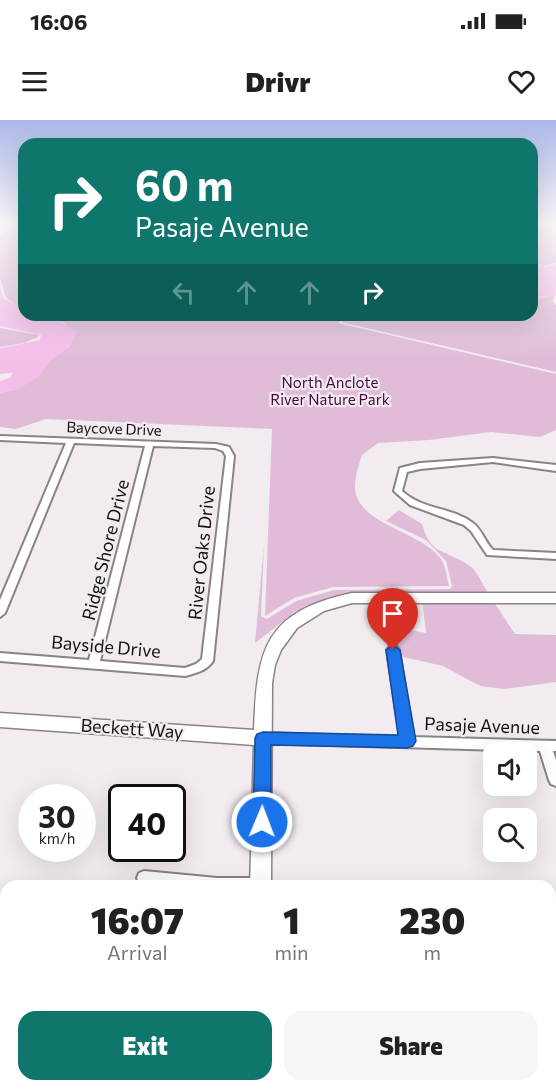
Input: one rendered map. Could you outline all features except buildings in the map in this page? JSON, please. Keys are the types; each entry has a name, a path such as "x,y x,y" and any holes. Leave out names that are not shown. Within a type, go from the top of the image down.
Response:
{"street":[{"name":"Baycove Drive","path":"0,438 216,446 226,449"},
{"path":"0,613 71,441"},
{"name":"Ridge Shore Drive","path":"94,664 149,444"},
{"name":"River Oaks Drive","path":"207,661 230,456 226,449"},
{"path":"556,468 493,460 420,466 403,470 398,491 404,499 416,505 468,523 476,531 484,548 490,553 556,556"},
{"path":"261,880 264,683 266,665 272,648 285,629 312,610 341,600 369,597 556,598"},
{"path":"393,650 407,741"},
{"name":"Bayside Drive","path":"0,657 185,672 200,667 207,661"},
{"name":"Beckett Way","path":"0,720 263,738"},
{"name":"Pasaje Avenue","path":"263,738 550,746"},
{"path":"550,746 556,780"},
{"path":"144,878 165,880"}],"green space":[{"path":"0,267 18,267 18,306 6,298 0,278"},
{"path":"556,294 552,301 556,305 556,372 341,322 538,321 538,299"},
{"name":"North Anclote River Nature Park","path":"59,321 341,321 338,323 556,374 556,430 540,437 491,432 429,440 378,443 362,455 355,483 358,500 378,519 432,549 443,562 449,586 333,587 294,598 265,616 272,429 46,419 16,429 0,427 0,393 20,388 54,357 70,346 65,323"},
{"path":"0,328 39,335 24,343 0,347"},
{"path":"399,510 422,524 425,534 435,547 470,566 489,594 384,593 310,607 296,611 255,643 264,545 261,616 267,619 296,601 334,590 450,589 452,586 446,561 426,540 386,521"},
{"path":"422,600 493,601 515,634 556,635 556,682 504,689 480,686 443,666 399,656 397,647 393,647 390,640 393,627 426,633"}],"shaded area":[{"path":"538,267 556,267 556,294 538,298"},
{"path":"0,286 3,298 18,307 18,321 57,321 77,332 70,346 54,357 38,377 20,388 0,393 0,381 10,378 13,373 0,374 0,348 40,340 41,335 0,326"}],"route":[{"path":"262,822 263,738 407,741 393,650"}]}
